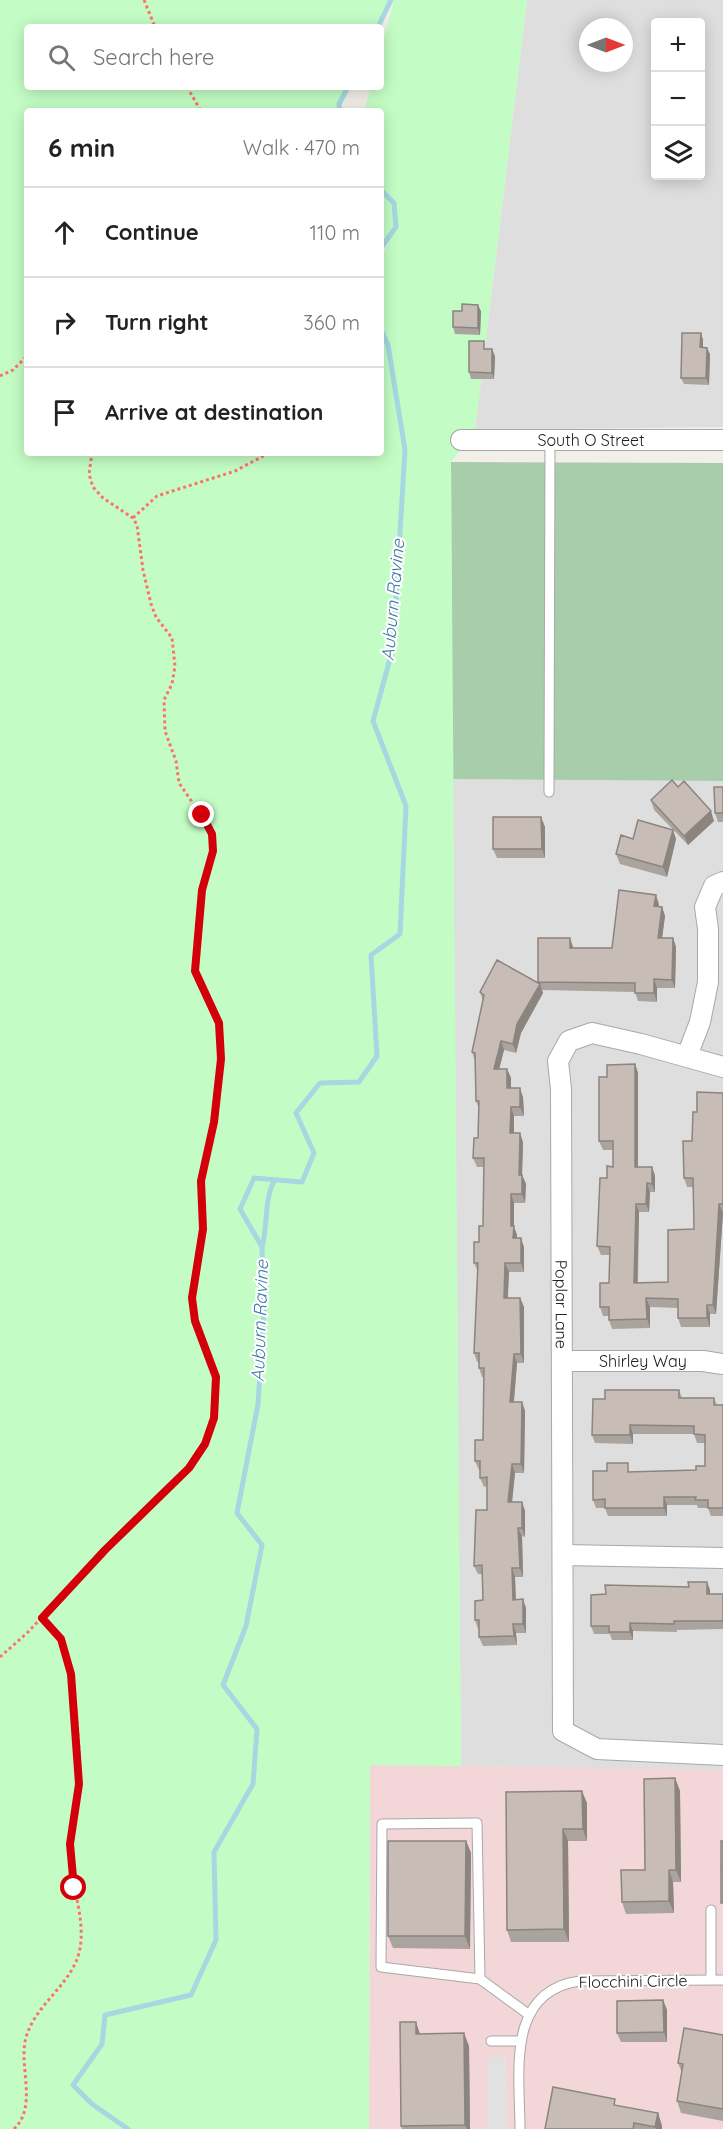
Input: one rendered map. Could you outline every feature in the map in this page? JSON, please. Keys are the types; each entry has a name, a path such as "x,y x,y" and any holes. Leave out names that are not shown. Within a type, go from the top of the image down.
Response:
{"street":[{"name":"South O Street","path":"461,440 723,440"},
{"path":"687,1056 700,1022 708,982 708,929 705,907 714,886 723,882"},
{"name":"Poplar Lane","path":"723,1068 687,1056 592,1033 569,1041 558,1061 561,1089 563,1731 597,1749 723,1755"},
{"name":"Shirley Way","path":"562,1360 703,1361 723,1364"},
{"path":"563,1555 723,1558"}],"lane":[{"path":"549,792 550,440"},
{"path":"480,1979 477,1823 382,1824 381,1967 480,1979 528,2014 521,2041 520,2129"},
{"path":"711,1910 711,1980"},
{"name":"Flocchini Circle","path":"528,2014 540,1999 566,1983 723,1980"},
{"path":"491,2041 521,2041"}],"path":[{"path":"144,0 154,24"},
{"path":"189,90 199,108"},
{"path":"0,376 13,370 24,359"},
{"path":"0,1657 42,1618 105,1550 189,1468 205,1444 216,1403 214,1366 195,1321 192,1298 203,1229 201,1181 212,1136 220,1075 219,1023 195,971 202,890 213,844 208,825 179,783 176,761 165,731 163,708 174,676 174,646 172,638 156,617 151,604 143,570 140,534 133,518 104,498 93,487 89,474 92,456"},
{"path":"133,518 157,496 235,471 263,456"},
{"path":"14,2129 22,2118 26,2104 25,2047 28,2032 36,2017 74,1965 80,1947 70,1853 79,1784 71,1674 61,1639 42,1618"}],"shaded area":[{"path":"527,0 723,0 723,427 475,430"},
{"path":"452,779 723,781 723,1770 461,1766"},
{"path":"370,1764 723,1770 723,2129 369,2129"},
{"path":"487,2057 506,2057 507,2129 488,2129"}],"green space":[{"path":"0,0 391,0 379,24 24,24 24,90 346,90 339,104 340,108 24,108 24,456 384,456 384,252 394,232 384,244 384,108 365,108 370,90 384,90 384,38 394,0 527,0 475,430 451,462 461,1766 370,1765 369,2129 0,2129"},
{"path":"451,462 723,463 723,781 452,779"}],"building":[{"path":"462,304 478,305 478,328 453,327 453,311 462,311"},
{"path":"682,333 701,333 700,347 707,348 706,378 681,378"},
{"path":"469,341 484,341 484,349 492,349 492,373 469,372"},
{"path":"672,780 678,787 684,781 711,811 684,836 651,800"},
{"path":"714,787 723,787 723,813 715,813"},
{"path":"493,817 541,817 542,849 493,849"},
{"path":"638,820 673,830 663,867 616,854 621,835 633,839"},
{"path":"619,890 656,895 654,906 662,907 658,938 673,938 672,980 654,979 654,993 635,993 635,983 538,982 538,938 570,938 570,948 612,948"},
{"path":"497,960 540,984 517,1024 513,1044 501,1041 494,1069 507,1069 507,1088 520,1088 520,1107 511,1107 510,1133 520,1133 519,1175 522,1175 522,1194 511,1194 511,1226 514,1226 513,1238 521,1238 521,1263 505,1263 504,1298 520,1298 521,1354 514,1354 510,1402 522,1402 521,1464 512,1464 508,1502 522,1502 522,1528 518,1528 520,1568 512,1568 513,1600 523,1599 523,1624 513,1624 514,1636 479,1637 479,1620 475,1620 475,1601 483,1600 482,1565 474,1566 476,1510 487,1510 487,1477 480,1478 480,1461 475,1461 475,1440 483,1440 484,1368 479,1368 479,1353 474,1353 478,1263 474,1263 474,1242 479,1242 479,1226 483,1226 484,1158 473,1158 474,1138 478,1138 479,1101 476,1101 475,1053 472,1052 484,995 480,992"},
{"path":"635,1064 635,1167 652,1167 652,1184 647,1183 646,1204 636,1204 634,1283 668,1282 668,1230 694,1229 693,1178 684,1178 683,1141 692,1141 693,1112 697,1112 697,1092 723,1093 723,1204 719,1204 713,1305 707,1305 707,1318 678,1318 678,1299 646,1298 647,1319 609,1320 609,1307 600,1307 600,1283 609,1283 610,1247 597,1246 600,1178 607,1178 607,1166 613,1167 613,1141 599,1141 599,1077 607,1077 607,1065"},
{"path":"605,1390 679,1390 679,1398 714,1398 714,1405 723,1405 723,1508 708,1508 708,1500 695,1500 696,1497 664,1497 664,1508 605,1508 605,1499 593,1500 593,1471 607,1471 607,1463 628,1463 628,1472 696,1470 696,1466 705,1466 705,1435 694,1434 694,1426 630,1425 630,1435 592,1435 593,1399 605,1399"},
{"path":"688,1582 707,1582 707,1594 723,1594 723,1621 674,1621 674,1624 630,1623 630,1632 609,1632 609,1626 591,1626 591,1595 606,1594 605,1585 689,1587"},
{"path":"675,1778 676,1870 669,1870 669,1901 622,1902 621,1870 645,1870 644,1779"},
{"path":"582,1791 583,1829 563,1829 564,1929 507,1930 506,1792"},
{"path":"388,1841 466,1841 465,1936 388,1936"},
{"path":"721,1841 723,1841 723,1903 721,1903"},
{"path":"663,2000 664,2032 617,2033 617,2001"},
{"path":"400,2022 416,2022 416,2034 464,2033 465,2125 401,2126"},
{"path":"684,2028 723,2035 723,2109 677,2101 683,2064 678,2063"},
{"path":"553,2087 615,2099 614,2105 658,2113 655,2127 634,2123 633,2129 545,2129"}],"waterway":[{"name":"Auburn Ravine","path":"379,24 391,0"},
{"name":"Auburn Ravine","path":"340,108 339,104 346,90"},
{"name":"Auburn Ravine","path":"384,193 394,203 396,227 384,244"},
{"name":"Auburn Ravine","path":"128,2129 92,2104 73,2085 102,2044 105,2015 191,1995 216,1940 214,1852 253,1784 257,1729 223,1685 246,1626 262,1545 237,1513 258,1404 264,1309 262,1247 240,1209 254,1178 302,1182 314,1153 296,1113 320,1083 359,1082 377,1056 371,955 400,934 406,806 373,721 393,648 405,450 388,345 384,336"},
{"path":"262,1247 269,1196 274,1181"}],"route":[{"path":"74,1888 70,1844 79,1794 79,1767 71,1674 61,1639 42,1618 153,1500 189,1468 205,1444 214,1418 216,1403 214,1366 195,1321 192,1298 194,1274 203,1229 201,1181 218,1099 221,1059 219,1023 195,971 195,949 202,890 213,851 212,834 202,815"}]}
